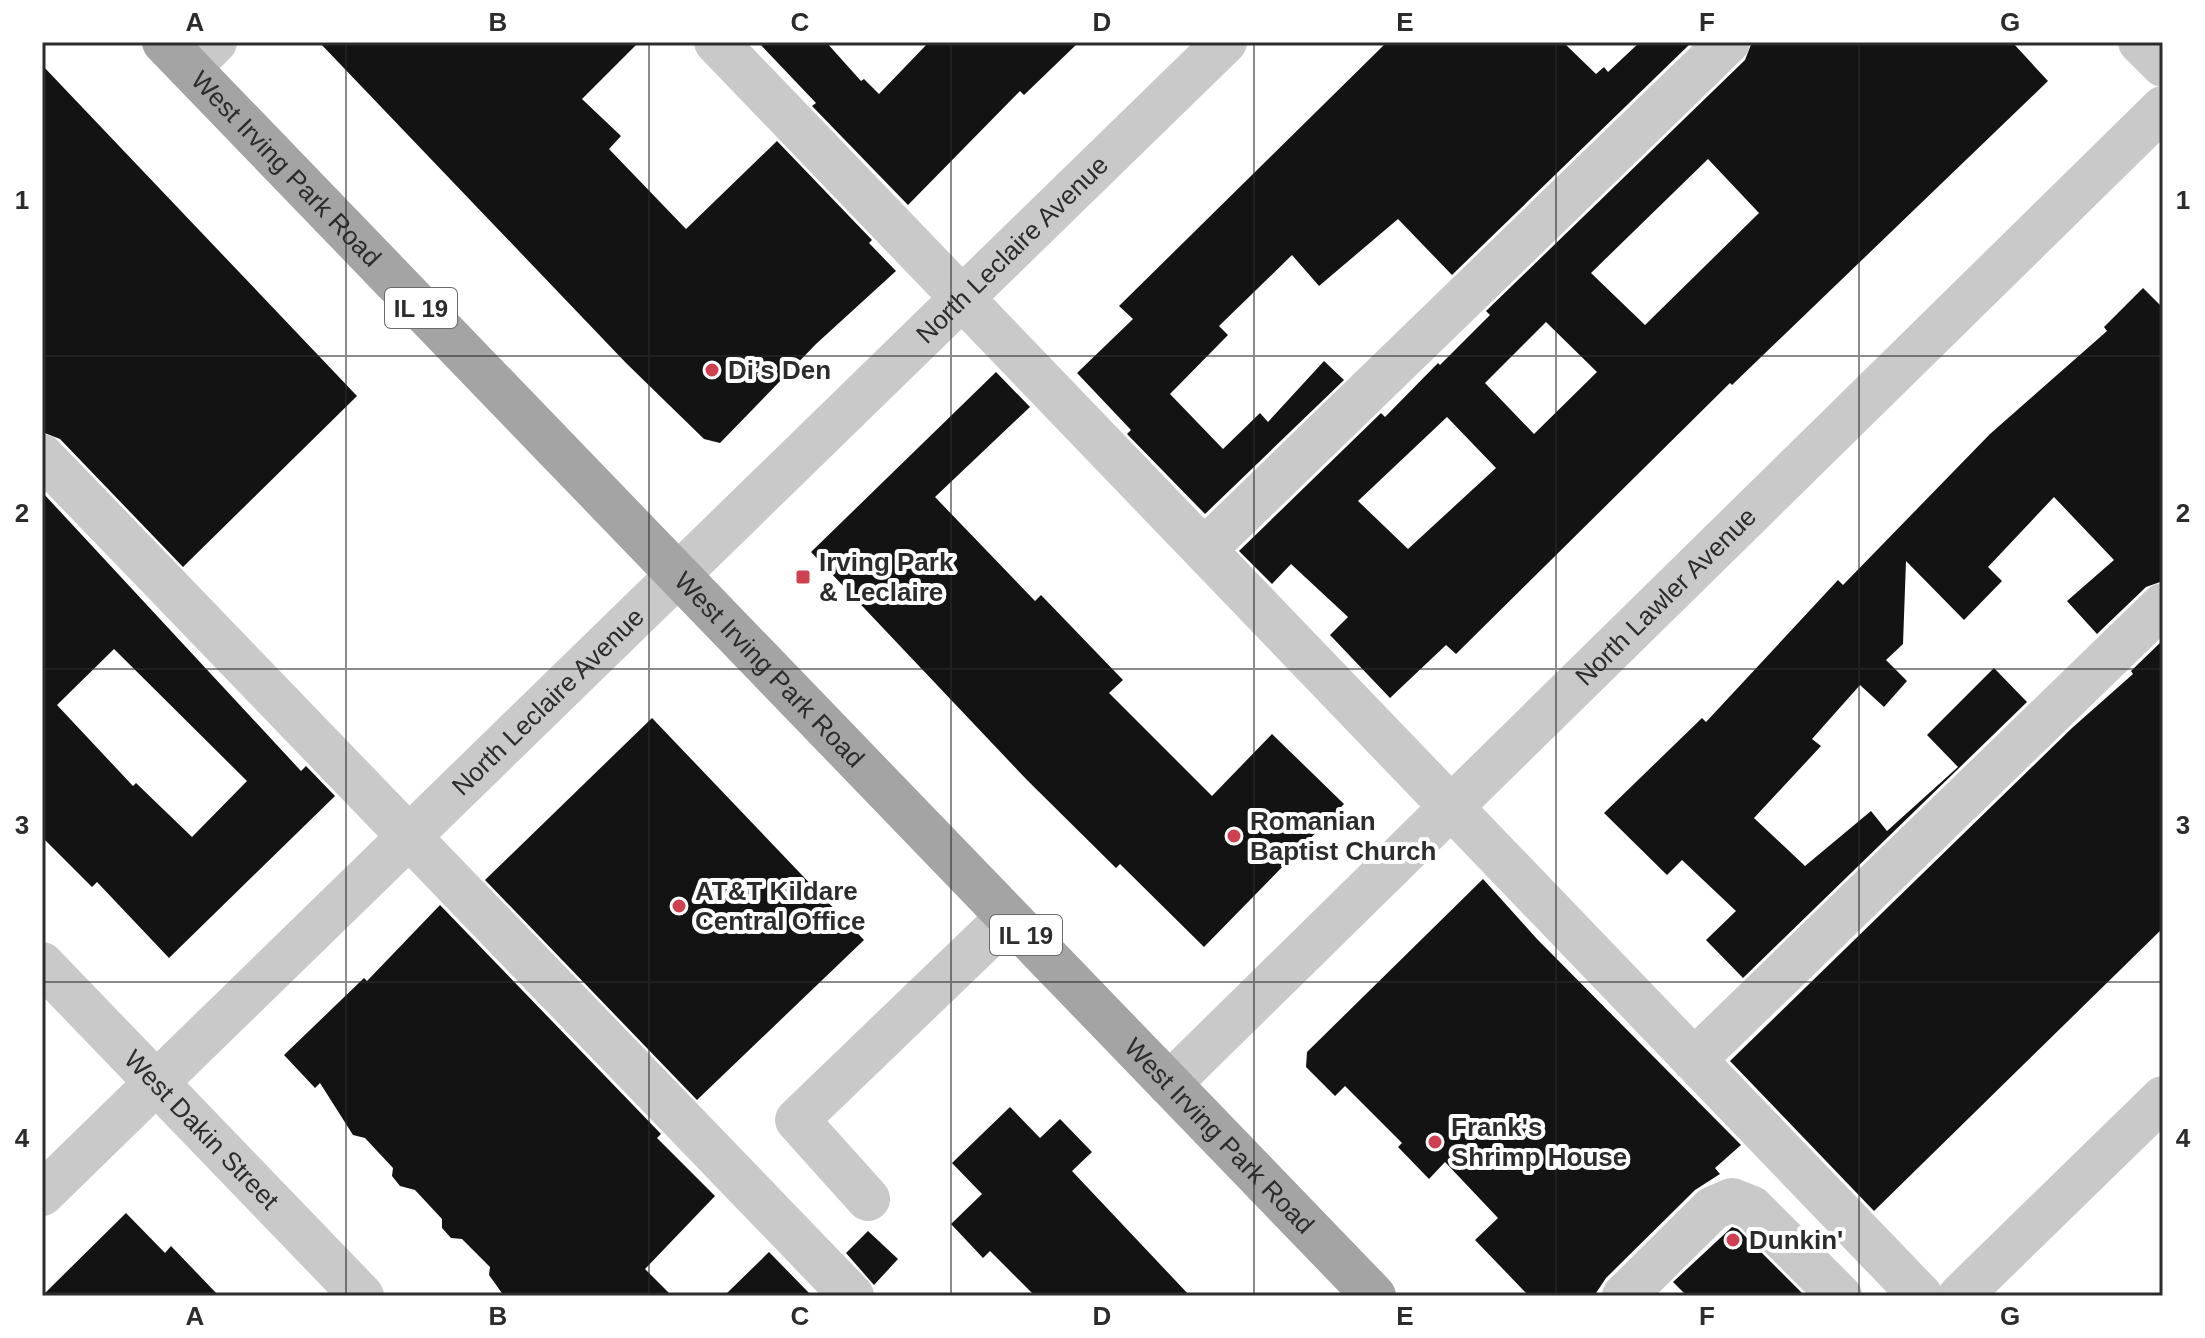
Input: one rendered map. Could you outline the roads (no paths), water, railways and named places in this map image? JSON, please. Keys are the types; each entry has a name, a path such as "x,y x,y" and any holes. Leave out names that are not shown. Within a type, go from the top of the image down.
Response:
{"main road":[{"name":"West Irving Park Road","path":"189,51 678,575 1374,1296"}],"street":[{"path":"717,42 1453,805 1921,1296"},
{"name":"North Leclaire Avenue","path":"42,1194 1225,42"},
{"path":"1205,549 1728,42"},
{"path":"2140,42 2163,65"},
{"name":"North Lawler Avenue","path":"1169,1084 2163,108"},
{"path":"42,456 852,1296"},
{"path":"1695,1059 2163,605"},
{"path":"868,1199 797,1120 1008,917"},
{"name":"West Dakin Street","path":"42,964 362,1296"},
{"path":"1960,1296 2163,1098"},
{"path":"1624,1296 1713,1208 1732,1200 1752,1208 1840,1296"}],"place":[{"name":"Di’s Den","path":"712,370"},
{"name":"Irving Park & Leclaire","path":"803,577"},
{"name":"Romanian Baptist Church","path":"1234,836"},
{"name":"AT&T Kildare Central Office","path":"679,906"},
{"name":"Frank's Shrimp House","path":"1435,1142"},
{"name":"Dunkin'","path":"1733,1240"}]}
